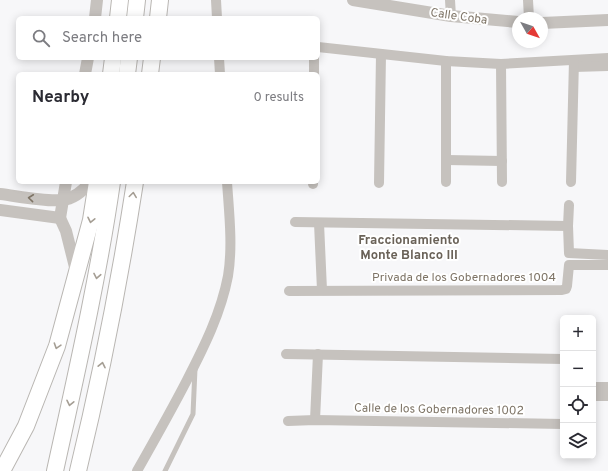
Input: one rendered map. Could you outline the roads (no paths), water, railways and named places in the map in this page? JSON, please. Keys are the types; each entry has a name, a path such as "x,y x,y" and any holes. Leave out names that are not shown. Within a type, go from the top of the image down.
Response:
{"highway":[{"path":"118,16 120,0"},
{"path":"135,16 137,0"},
{"path":"158,16 160,0"},
{"path":"111,72 113,60"},
{"path":"127,72 130,60"},
{"path":"150,72 152,60"},
{"path":"2,471 26,426 57,346 91,220 97,184"},
{"path":"55,471 89,319 106,228 112,184"},
{"path":"78,471 110,327 127,232 134,184"}],"street":[{"path":"95,16 97,0"},
{"path":"216,0 217,16"},
{"name":"Calle Coba","path":"353,0 369,1 451,16 512,21"},
{"path":"450,0 451,16"},
{"path":"528,0 529,12"},
{"path":"548,23 608,20"},
{"path":"320,47 446,61 501,64 574,64 608,66"},
{"path":"379,183 381,54"},
{"path":"574,64 608,58"},
{"path":"85,72 88,60"},
{"path":"219,60 220,72"},
{"path":"314,60 314,72"},
{"path":"446,61 446,182"},
{"path":"501,64 502,182"},
{"path":"571,182 574,64"},
{"path":"446,160 502,161"},
{"path":"48,216 65,184"},
{"path":"0,194 57,200 83,190 88,184"},
{"path":"137,471 168,417 217,317 228,275 230,235 227,184"},
{"path":"57,200 60,218 66,231 77,274"},
{"path":"569,205 569,253 608,255"},
{"path":"0,210 60,218"},
{"path":"295,222 568,226"},
{"path":"319,223 322,290"},
{"name":"Privada de los Gobernadores 1004","path":"289,291 562,290 566,289 567,286 569,265 608,265"},
{"path":"286,354 560,359"},
{"path":"315,420 318,354"},
{"path":"596,387 608,387"},
{"path":"596,396 608,396"},
{"name":"Calle de los Gobernadores 1002","path":"288,421 315,420 560,424"}],"lane":[{"path":"165,471 193,414 195,364"}],"district":[{"name":"Fraccionamiento Monte Blanco III","path":"409,246"}]}
